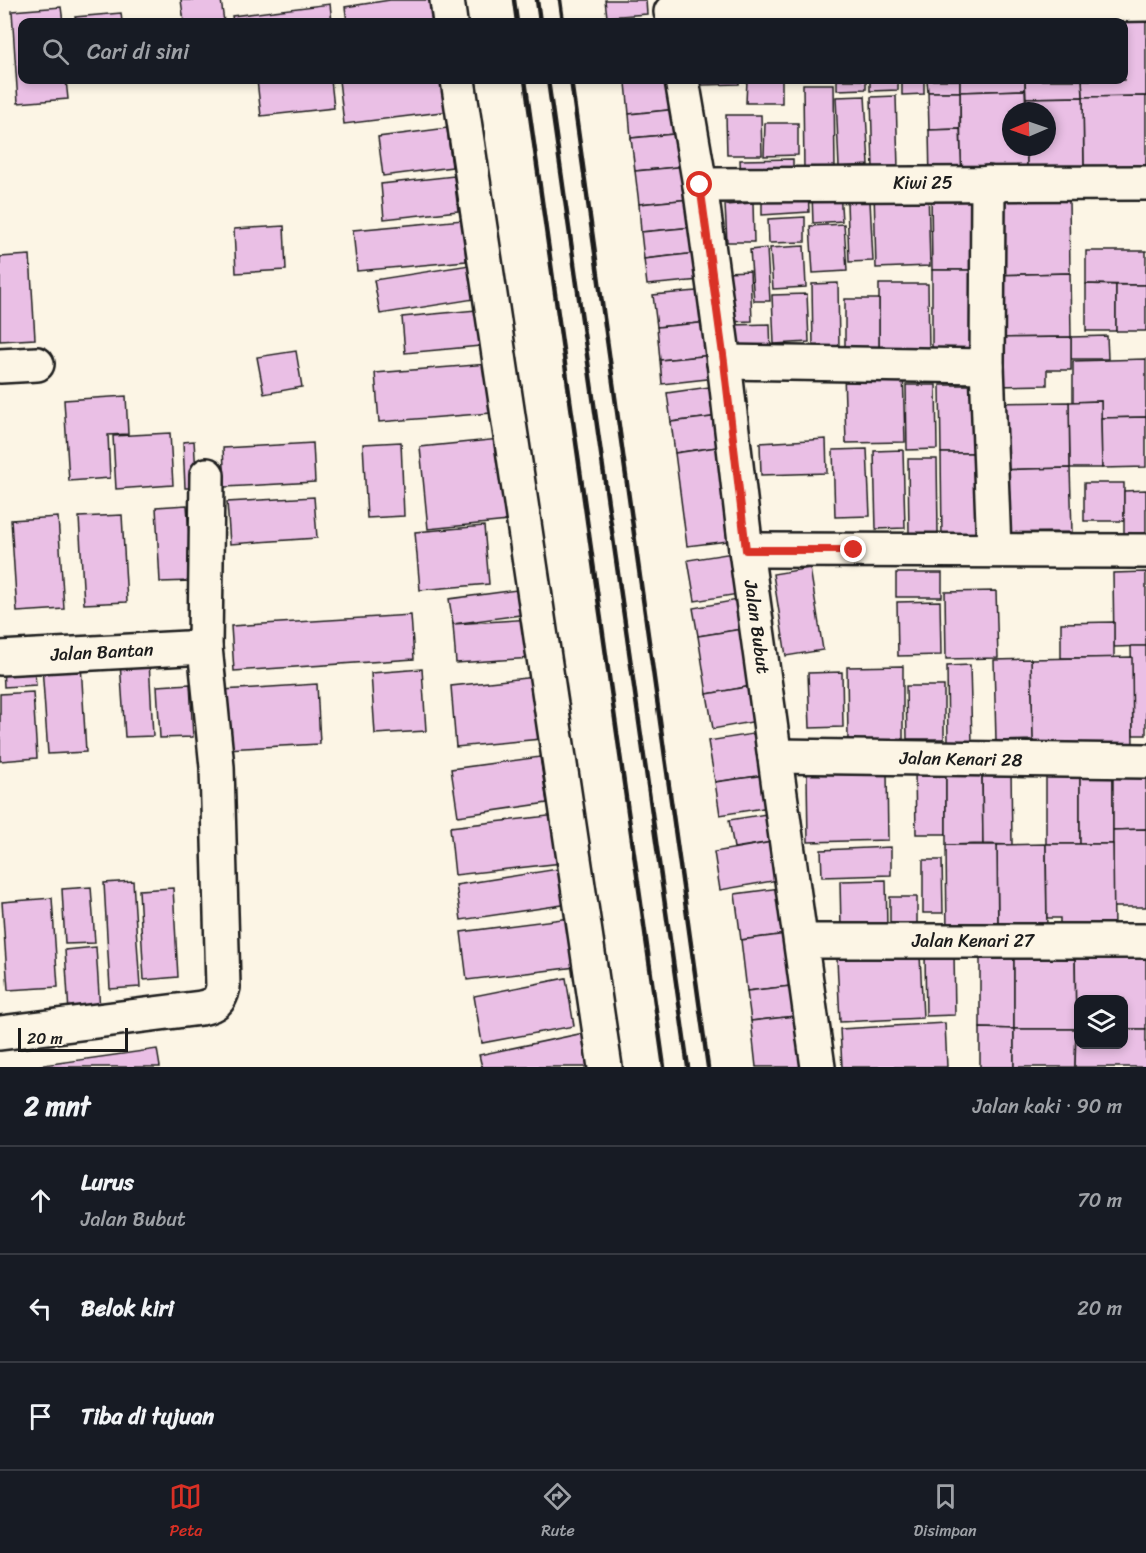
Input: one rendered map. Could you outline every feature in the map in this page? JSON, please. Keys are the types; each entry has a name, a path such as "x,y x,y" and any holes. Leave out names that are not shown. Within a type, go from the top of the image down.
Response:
{"street":[{"path":"447,0 449,18"},
{"path":"671,11 1146,4"},
{"path":"459,84 605,1067"},
{"name":"Jalan Bubut","path":"683,84 700,185 746,550 818,1067"},
{"path":"988,183 987,366 994,550"},
{"name":"Kiwi 25","path":"700,185 1146,183"},
{"path":"724,362 987,366"},
{"path":"0,366 37,364"},
{"path":"0,1033 201,1008 211,1006 221,996 223,987 218,766 205,647 207,475"},
{"path":"746,550 1146,551"},
{"name":"Jalan Bantan","path":"0,658 205,647"},
{"name":"Jalan Kenari 28","path":"775,756 1146,762"},
{"name":"Jalan Kenari 27","path":"801,941 1146,941"}],"building":[{"path":"181,0 221,0 223,18 183,18"},
{"path":"390,0 433,0 435,18 346,18 345,7"},
{"path":"605,0 646,0 647,14 607,17"},
{"path":"330,4 332,18 232,18 232,16"},
{"path":"61,7 62,18 18,18 18,84 66,84 68,99 18,103 12,11"},
{"path":"121,13 122,18 75,18"},
{"path":"1146,15 1146,96 1083,97 1082,84 1128,84 1128,18 1081,18 1081,16"},
{"path":"257,84 331,84 334,108 261,116"},
{"path":"339,84 455,84 458,110 344,124"},
{"path":"626,84 675,84 678,109 629,114"},
{"path":"747,84 782,84 782,103 746,103"},
{"path":"803,84 834,84 835,171 804,171"},
{"path":"837,84 866,84 866,89 837,90"},
{"path":"870,84 898,84 898,90 870,91"},
{"path":"902,84 924,84 924,94 902,95"},
{"path":"927,84 960,84 960,92 928,92"},
{"path":"960,84 1025,84 1025,90 960,92"},
{"path":"1025,84 1082,84 1083,97 1026,98"},
{"path":"1025,90 1026,102 1002,102 1002,156 1027,156 1027,175 961,168 960,92"},
{"path":"928,92 960,92 960,129 929,130"},
{"path":"865,96 869,165 839,167 836,97"},
{"path":"896,96 898,169 873,170 871,97"},
{"path":"1146,96 1146,172 1084,173 1083,97"},
{"path":"1083,97 1084,173 1027,175 1027,156 1056,156 1056,102 1026,102 1026,98"},
{"path":"678,109 685,133 631,138 629,114"},
{"path":"726,115 761,115 762,155 727,155"},
{"path":"765,123 798,123 798,155 764,156"},
{"path":"447,128 452,167 383,176 378,137"},
{"path":"960,129 962,180 930,181 929,130"},
{"path":"685,133 688,166 635,171 631,138"},
{"path":"793,159 793,179 741,180 740,160"},
{"path":"688,166 691,199 639,204 635,171"},
{"path":"454,176 458,211 384,219 381,184"},
{"path":"928,188 930,266 876,268 874,190"},
{"path":"808,189 809,212 762,215 762,192"},
{"path":"840,191 842,221 813,223 812,193"},
{"path":"977,193 977,270 932,270 931,194"},
{"path":"691,199 694,227 641,232 639,204"},
{"path":"1069,200 1070,273 993,275 991,201"},
{"path":"870,201 873,261 849,262 847,202"},
{"path":"753,203 754,242 727,242 725,205"},
{"path":"805,217 805,242 769,243 768,219"},
{"path":"463,220 466,261 357,271 353,230"},
{"path":"844,224 847,271 813,273 810,226"},
{"path":"284,226 286,270 236,273 234,229"},
{"path":"694,227 697,253 644,259 641,232"},
{"path":"804,246 806,287 773,289 770,248"},
{"path":"767,248 770,301 754,301 750,250"},
{"path":"1086,251 1146,251 1146,285 1086,284"},
{"path":"697,253 700,280 647,285 644,259"},
{"path":"30,255 35,339 0,341 0,257"},
{"path":"482,263 487,297 380,314 374,280"},
{"path":"932,270 977,270 977,357 932,358"},
{"path":"750,271 752,321 728,322 726,272"},
{"path":"1070,273 1071,337 994,338 993,275"},
{"path":"838,283 839,348 813,348 812,284"},
{"path":"879,284 928,284 929,353 879,353"},
{"path":"1086,284 1116,285 1116,331 1086,331"},
{"path":"1116,285 1146,285 1146,331 1116,331"},
{"path":"707,290 710,322 657,327 653,295"},
{"path":"807,294 809,342 774,344 772,295"},
{"path":"845,299 879,299 879,353 845,353"},
{"path":"487,309 491,345 405,353 402,317"},
{"path":"710,322 714,355 660,360 657,327"},
{"path":"770,324 771,356 734,357 732,325"},
{"path":"1107,336 1108,359 1071,359 1071,337"},
{"path":"1071,337 1071,370 1047,370 1047,385 994,386 994,338"},
{"path":"296,351 302,387 264,394 257,357"},
{"path":"714,355 716,378 662,384 660,360"},
{"path":"1146,359 1146,417 1101,418 1101,401 1073,402 1073,361"},
{"path":"488,364 491,413 379,422 375,373"},
{"path":"903,369 905,442 846,443 844,371"},
{"path":"906,385 936,385 937,449 907,450"},
{"path":"940,385 985,385 986,453 941,453"},
{"path":"716,386 720,416 671,422 667,393"},
{"path":"126,396 128,434 108,435 110,478 69,481 64,400"},
{"path":"1101,401 1102,468 1070,468 1069,402"},
{"path":"1069,402 1070,468 994,470 992,403"},
{"path":"720,416 724,446 675,453 671,422"},
{"path":"1146,417 1146,467 1102,468 1101,418"},
{"path":"170,433 173,485 116,489 113,436"},
{"path":"500,439 508,521 428,529 420,447"},
{"path":"826,439 827,473 761,475 760,443"},
{"path":"194,441 197,488 185,488 183,442"},
{"path":"401,442 404,516 367,518 363,444"},
{"path":"313,443 315,482 225,487 223,448"},
{"path":"724,446 736,540 687,546 675,453"},
{"path":"867,449 870,516 835,517 833,450"},
{"path":"903,450 905,528 876,529 874,451"},
{"path":"941,453 986,453 986,538 942,538"},
{"path":"908,459 937,459 938,533 909,534"},
{"path":"1070,468 1072,532 996,533 994,470"},
{"path":"1084,483 1124,483 1124,521 1084,521"},
{"path":"1146,490 1146,535 1124,535 1124,491"},
{"path":"314,497 317,538 230,544 227,502"},
{"path":"187,505 192,581 160,582 156,507"},
{"path":"122,515 127,602 84,604 79,517"},
{"path":"58,517 64,609 17,612 11,520"},
{"path":"484,526 489,584 420,590 415,532"},
{"path":"739,552 745,593 695,601 688,560"},
{"path":"810,568 823,650 786,656 773,574"},
{"path":"1146,572 1146,646 1114,647 1113,573"},
{"path":"896,573 942,573 942,597 896,597"},
{"path":"517,590 520,615 453,624 449,599"},
{"path":"996,591 998,658 946,659 945,592"},
{"path":"743,599 748,628 698,636 693,608"},
{"path":"940,601 941,655 898,656 897,602"},
{"path":"411,615 414,659 234,671 231,626"},
{"path":"531,619 534,658 456,663 453,624"},
{"path":"1114,622 1114,658 1061,658 1061,623"},
{"path":"748,628 757,685 707,694 698,636"},
{"path":"1131,646 1146,646 1146,735 1133,735"},
{"path":"1132,657 1133,748 1033,750 1031,659"},
{"path":"1031,659 1033,740 996,741 994,660"},
{"path":"149,661 153,736 125,737 120,662"},
{"path":"34,663 36,685 4,687 3,665"},
{"path":"81,663 86,752 48,754 42,666"},
{"path":"970,665 972,743 948,743 947,666"},
{"path":"903,666 903,740 848,741 847,667"},
{"path":"422,669 426,731 375,734 371,673"},
{"path":"842,672 843,727 810,728 808,673"},
{"path":"535,677 541,739 456,747 451,686"},
{"path":"190,684 193,737 160,738 157,686"},
{"path":"317,684 320,744 225,749 222,690"},
{"path":"757,685 763,720 713,729 707,694"},
{"path":"906,686 944,686 944,739 907,739"},
{"path":"33,692 37,758 0,761 0,694"},
{"path":"765,732 772,774 715,782 708,741"},
{"path":"540,757 547,803 458,816 451,769"},
{"path":"1046,768 1080,768 1080,844 1046,844"},
{"path":"1080,768 1113,768 1113,844 1080,844"},
{"path":"915,770 946,770 946,834 916,834"},
{"path":"946,770 982,770 983,844 946,845"},
{"path":"982,770 1011,770 1012,845 983,844"},
{"path":"887,772 888,840 808,842 807,774"},
{"path":"772,774 776,806 720,815 715,782"},
{"path":"1113,776 1146,776 1146,829 1113,830"},
{"path":"773,813 778,841 734,848 729,820"},
{"path":"557,815 562,863 455,875 450,827"},
{"path":"1146,829 1146,907 1113,907 1113,830"},
{"path":"778,841 784,879 720,890 714,852"},
{"path":"1046,844 1047,934 998,935 997,845"},
{"path":"1046,844 1113,844 1114,932 1060,933 1060,918 1047,918"},
{"path":"946,845 997,845 998,935 947,935"},
{"path":"891,847 891,875 822,877 821,850"},
{"path":"923,860 942,860 943,913 923,913"},
{"path":"564,868 569,904 461,920 456,885"},
{"path":"886,880 887,927 841,928 840,881"},
{"path":"133,881 140,987 110,989 104,883"},
{"path":"91,887 95,943 65,944 62,889"},
{"path":"788,887 794,933 741,940 735,894"},
{"path":"173,888 178,977 144,980 139,890"},
{"path":"890,897 917,897 917,930 890,930"},
{"path":"52,898 58,987 8,990 2,902"},
{"path":"570,918 576,967 467,980 461,932"},
{"path":"794,933 800,985 747,991 741,940"},
{"path":"980,946 1014,946 1014,1029 980,1028"},
{"path":"1014,946 1075,946 1074,1029 1014,1029"},
{"path":"1075,946 1146,946 1146,1029 1128,1029 1128,995 1076,995"},
{"path":"96,947 100,1011 69,1013 65,950"},
{"path":"954,954 955,1015 926,1016 925,955"},
{"path":"920,955 923,1018 840,1022 837,959"},
{"path":"566,978 574,1026 482,1043 474,996"},
{"path":"800,985 804,1015 751,1021 747,991"},
{"path":"804,1015 810,1067 756,1067 751,1021"},
{"path":"945,1023 947,1067 842,1067 840,1029"},
{"path":"980,1028 1014,1029 1014,1067 980,1067"},
{"path":"1014,1029 1074,1029 1075,1067 1014,1067"},
{"path":"1128,1029 1146,1029 1146,1067 1075,1067 1075,1049 1128,1049"},
{"path":"584,1033 591,1067 482,1067 479,1055"},
{"path":"157,1049 160,1067 30,1067"}],"railway":[{"path":"514,0 516,18"},
{"path":"537,0 539,18"},
{"path":"560,0 562,18"},
{"path":"526,84 664,1067"},
{"path":"549,84 688,1067"},
{"path":"572,84 708,1067"}],"route":[{"path":"700,185 746,550 854,550"}]}
